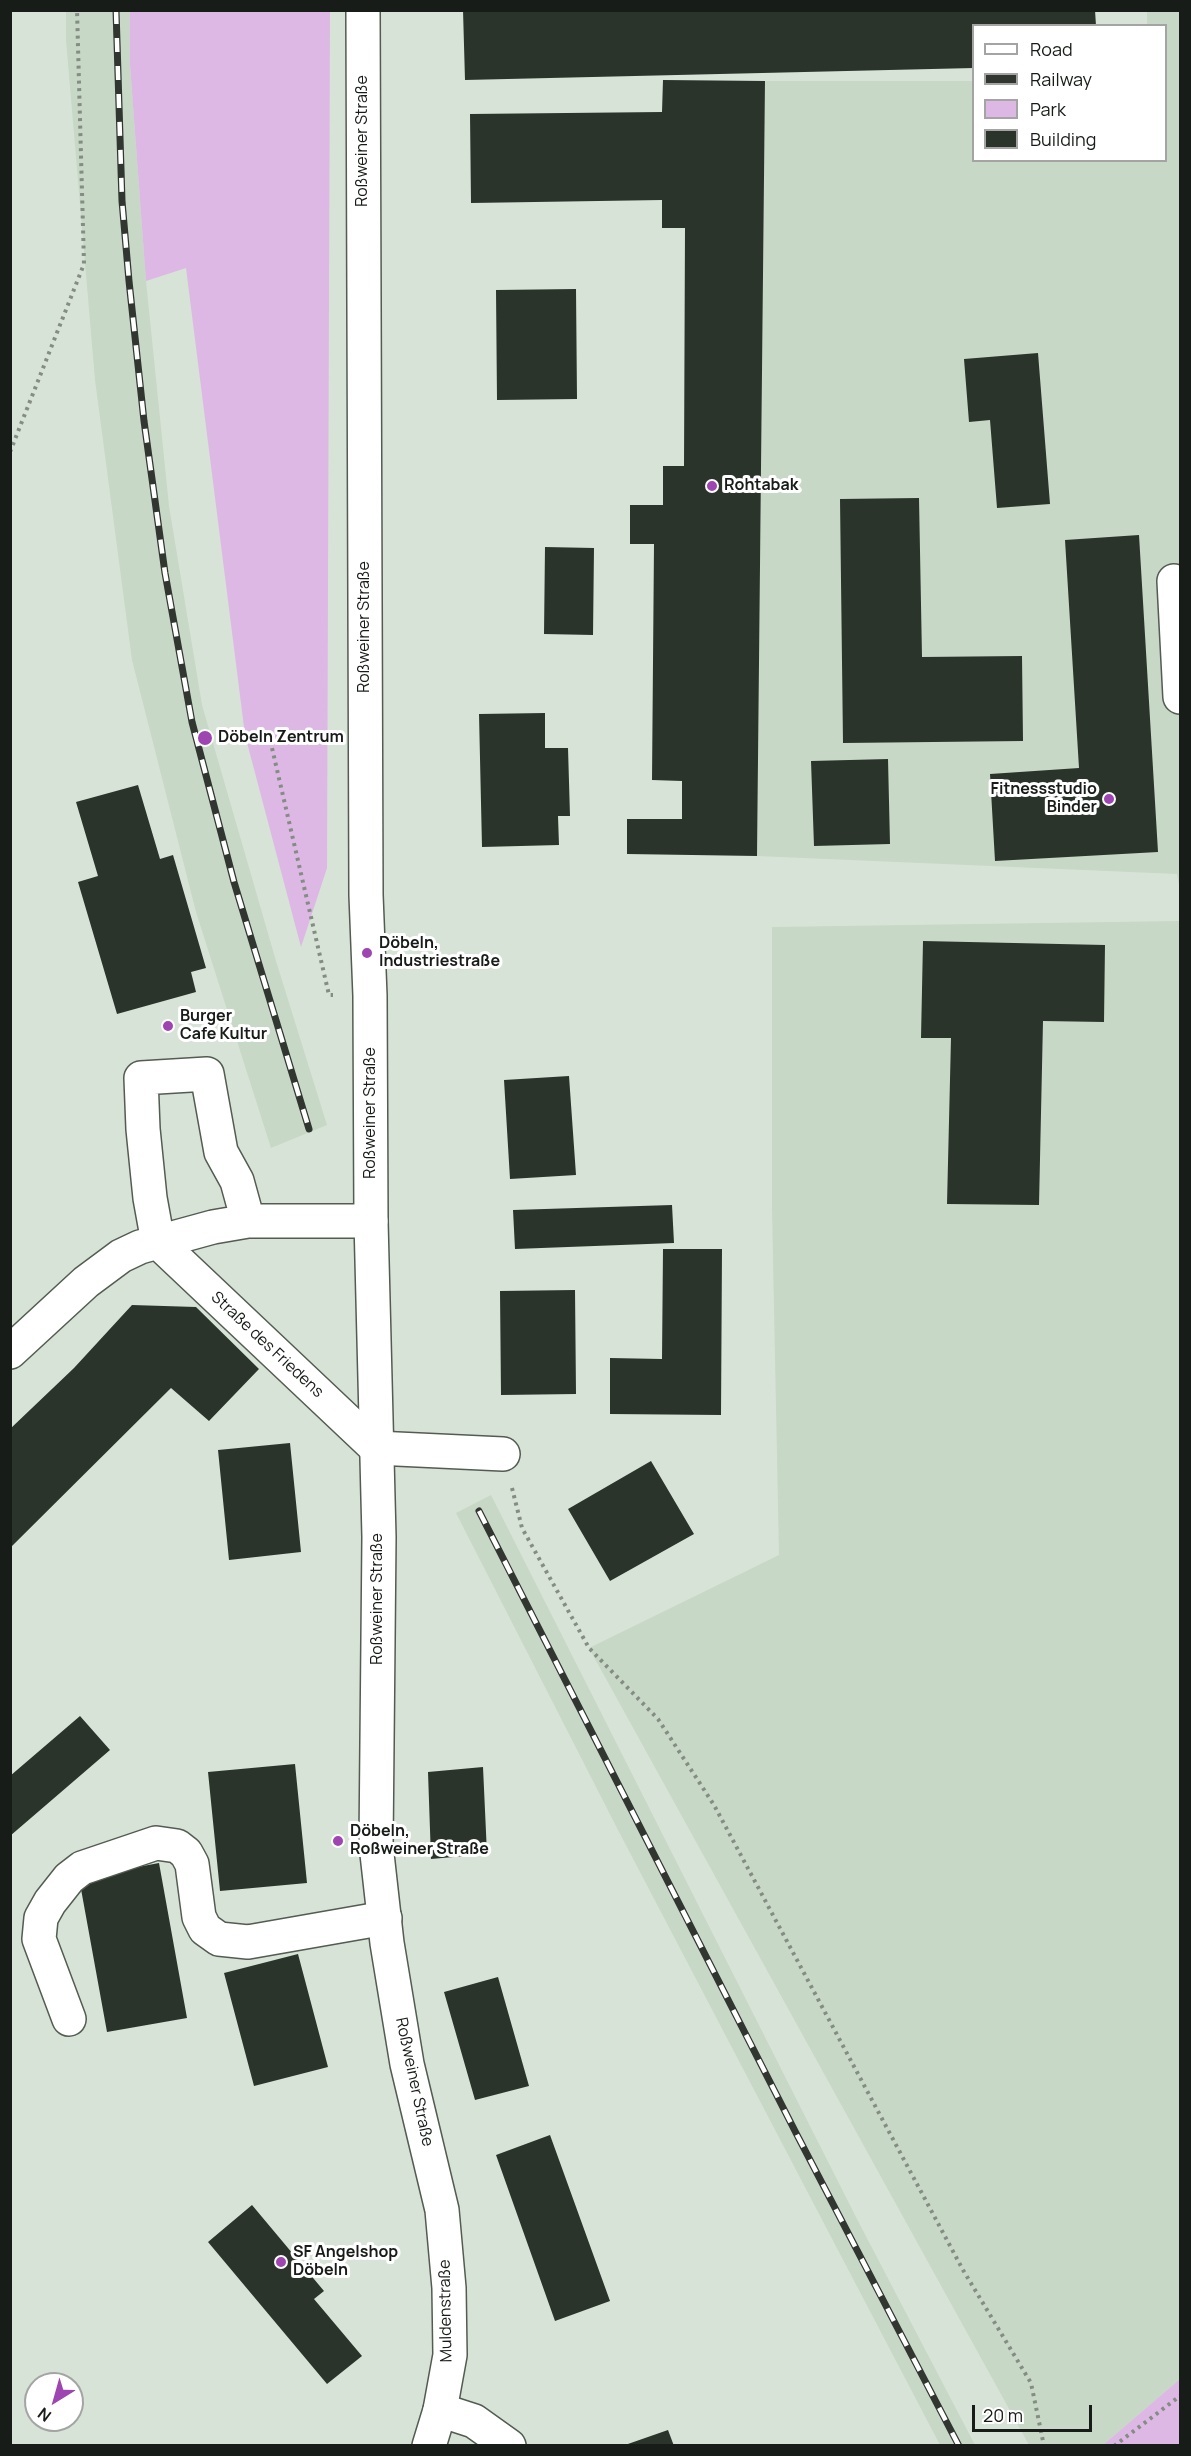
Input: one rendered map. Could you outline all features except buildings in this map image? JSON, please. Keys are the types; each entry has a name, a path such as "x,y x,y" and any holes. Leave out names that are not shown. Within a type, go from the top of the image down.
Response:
{"main road":[{"name":"Roßweiner Straße","path":"363,10 366,895 370,996 375,1448 379,1538 376,1845 407,2064 442,2210"},
{"path":"1174,581 1180,697"},
{"path":"158,1242 149,1186 141,1078 207,1074 221,1152 237,1181 248,1221"},
{"path":"10,1352 86,1282 121,1256 158,1242 213,1227 248,1221 371,1221"},
{"name":"Straße des Friedens","path":"158,1242 375,1448"},
{"path":"375,1448 503,1454"},
{"path":"69,2019 39,1939 41,1918 63,1886 82,1868 156,1843 177,1846 186,1853 192,1864 199,1917 205,1929 219,1939 248,1942 385,1918"},
{"name":"Muldenstraße","path":"429,2445 440,2410 450,2355 449,2288 442,2210"},
{"path":"440,2410 474,2421 509,2445"}],"path":[{"path":"10,452 84,264 77,10"},
{"path":"244,735 269,735 329,995 370,996"},
{"path":"503,1454 522,1528 589,1648 658,1719 714,1804 963,2270 1031,2383 1044,2445"},
{"path":"1114,2445 1180,2396"}],"shaded area":[{"path":"66,11 130,11 130,65 146,281 169,506 202,705 276,961 327,1125 271,1148 196,912 132,660 95,380 66,40"},
{"path":"1147,11 1180,11 1180,891 1177,874 757,856 765,81 972,81 972,162 1167,162 1167,24 1147,24"},
{"path":"1180,921 1180,2379 1103,2445 1029,2445 589,1648 779,1555 772,1209 772,927"},
{"path":"491,1495 858,2221 975,2445 940,2445 618,1830 456,1513"}],"green space":[{"path":"130,11 330,11 327,868 301,947 245,735 186,268 146,281 130,65"},
{"path":"1180,2379 1180,2445 1103,2445"}],"railway":[{"path":"116,10 122,201 144,421 165,573 192,722 234,882 309,1129"},
{"path":"479,1511 796,2133 959,2446"}],"place":[{"name":"Rohtabak","path":"712,486"},
{"name":"Döbeln Zentrum","path":"205,738"},
{"name":"Fitnessstudio Binder","path":"1109,799"},
{"name":"Döbeln, Industriestraße","path":"367,953"},
{"name":"Burger Cafe Kultur","path":"168,1026"},
{"name":"Döbeln, Roßweiner Straße","path":"338,1841"},
{"name":"SF Angelshop Döbeln","path":"281,2262"}]}
